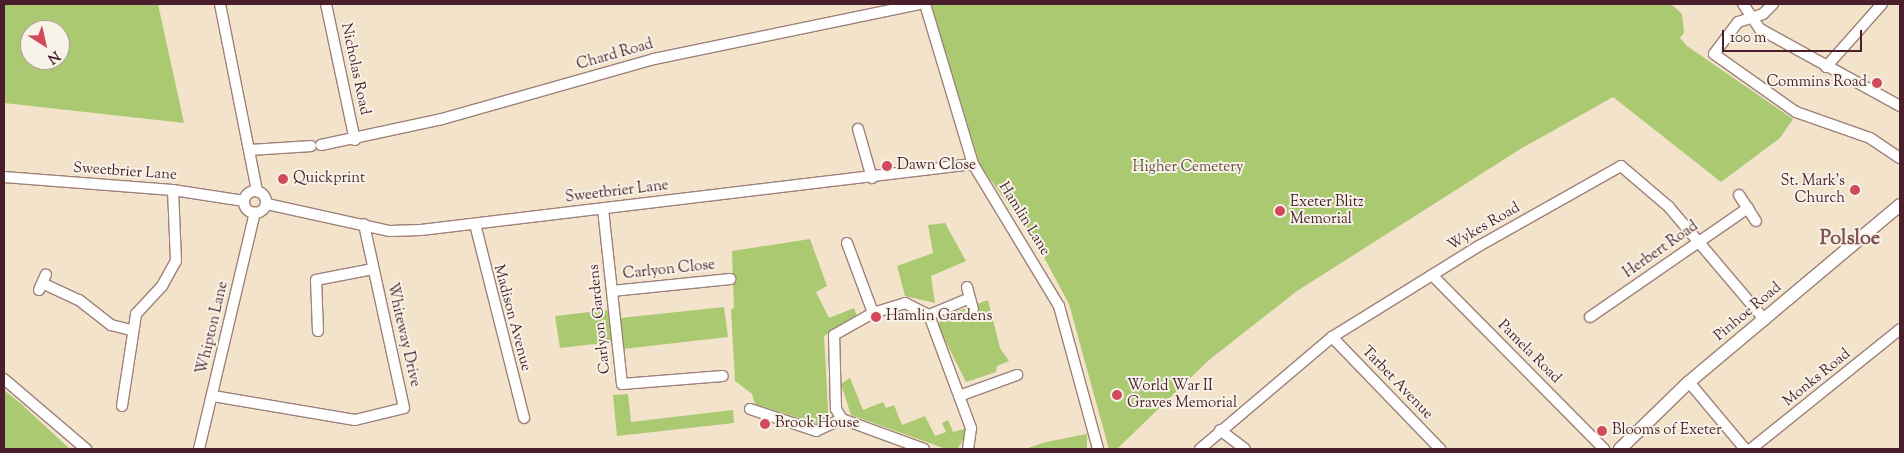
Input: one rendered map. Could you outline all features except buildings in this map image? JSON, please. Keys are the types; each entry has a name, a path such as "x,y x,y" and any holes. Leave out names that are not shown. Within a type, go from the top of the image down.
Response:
{"main road":[{"name":"Pinhoe Road","path":"1620,449 1689,382 1900,205"}],"street":[{"path":"220,4 251,150 257,190 267,204 255,213 248,210 244,200 257,190"},
{"name":"Nicholas Road","path":"326,4 355,140"},
{"name":"Chard Road","path":"251,150 316,146 355,140 654,59 918,4"},
{"name":"Hamlin Lane","path":"925,4 973,164 1059,306 1098,449"},
{"path":"1743,4 1760,29 1900,106"},
{"path":"1773,4 1752,17 1738,22 1714,54 1796,112 1870,138 1900,158"},
{"path":"1826,67 1882,4"},
{"path":"858,129 872,178"},
{"name":"Sweetbrier Lane","path":"267,204 398,231 872,178 973,164"},
{"name":"Wykes Road","path":"1200,449 1220,430 1332,338 1432,275 1621,166 1669,207 1700,241 1765,320"},
{"name":"Sweetbrier Lane","path":"4,176 173,190 244,200"},
{"path":"122,406 131,330 140,306 162,286 176,261 173,190"},
{"path":"1739,195 1756,221"},
{"name":"Herbert Road","path":"1590,317 1748,208"},
{"name":"Carlyon Gardens","path":"603,209 622,384 723,376"},
{"name":"Whipton Lane","path":"198,449 213,396 255,213"},
{"name":"Whiteway Drive","path":"213,396 355,420 404,408 364,224"},
{"name":"Madison Avenue","path":"474,224 524,418"},
{"path":"847,243 873,313"},
{"path":"318,331 316,280 373,269"},
{"name":"Pamela Road","path":"1432,275 1604,449"},
{"name":"Carlyon Close","path":"612,291 730,279"},
{"path":"43,283 79,300 111,325 131,330"},
{"path":"967,287 972,309"},
{"path":"929,314 970,298"},
{"path":"924,449 842,419 836,408 834,335 873,313 905,303 929,314 971,428 968,449"},
{"name":"Monks Road","path":"1751,449 1900,328"},
{"name":"Tarbet Avenue","path":"1332,338 1440,449"},
{"path":"959,396 1017,375"},
{"path":"4,379 86,449"},
{"path":"1689,382 1745,449"},
{"path":"750,409 816,431 842,419"},
{"path":"1220,430 1244,449"}],"green space":[{"path":"4,4 158,4 184,123 4,103"},
{"name":"Higher Cemetery","path":"931,4 1671,4 1682,14 1684,33 1680,38 1687,46 1793,119 1780,138 1721,182 1613,97 1522,148 1297,291 1209,360 1117,449 1109,449 1069,304 1039,248 1039,238 1028,232 980,165"},
{"path":"945,223 966,261 931,276 935,303 905,296 897,266 933,253 928,225"},
{"path":"810,239 827,286 816,292 829,318 854,308 857,316 824,336 828,418 817,424 755,404 752,394 735,381 731,310 734,307 732,251"},
{"path":"988,300 1000,348 1009,361 997,366 996,372 966,382 938,326 942,317"},
{"path":"724,307 728,337 623,349 620,318"},
{"path":"608,310 612,342 560,348 555,316"},
{"path":"850,378 863,410 883,402 886,408 894,405 902,425 925,416 935,436 946,432 942,423 948,420 953,432 964,429 967,434 958,448 946,449 851,415 841,384"},
{"path":"4,390 20,403 70,449 4,449"},
{"path":"628,394 631,422 733,410 734,423 617,436 613,395"},
{"path":"1087,434 1087,449 1025,449 1046,442"}],"waterway":[{"path":"657,449 679,449"}],"place":[{"name":"Commins Road","path":"1877,83"},
{"name":"Dawn Close","path":"887,166"},
{"name":"Quickprint","path":"283,179"},
{"name":"St. Mark's Church","path":"1855,190"},
{"name":"Exeter Blitz Memorial","path":"1280,211"},
{"name":"Hamlin Gardens","path":"876,317"},
{"name":"World War II Graves Memorial","path":"1117,395"},
{"name":"Brook House","path":"765,424"},
{"name":"Blooms of Exeter","path":"1602,431"}],"district":[{"name":"Polsloe","path":"1850,239"}]}
